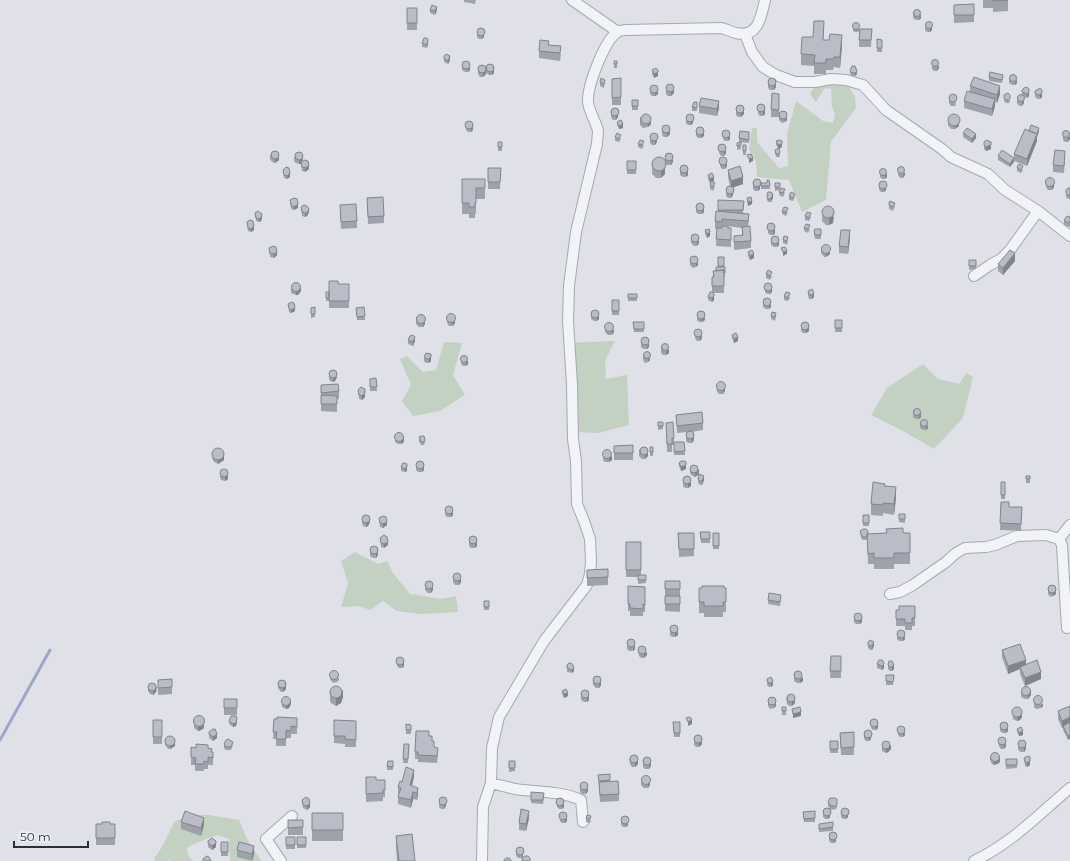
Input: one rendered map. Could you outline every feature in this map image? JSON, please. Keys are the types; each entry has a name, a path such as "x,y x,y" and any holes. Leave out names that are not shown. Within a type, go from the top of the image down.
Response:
{"street":[{"path":"572,0 618,32"},
{"path":"482,861 483,807 491,783 492,748 499,717 544,641 587,585 590,574 590,539 577,504 568,321 569,286 576,232 597,144 598,132 588,104 588,92 601,56 610,40 618,32 626,30 721,28 735,33 745,34 757,26 765,0"},
{"path":"745,34 752,52 763,67 776,75 795,82 815,82 831,79 846,80 863,85 886,110 951,157 988,174 1005,190 1038,211 1070,236"},
{"path":"974,276 990,265 1001,260 1038,211"},
{"path":"1058,539 1070,525"},
{"path":"890,594 900,592 913,585 946,562 956,552 965,548 991,546 1018,536 1046,535 1058,539 1062,545 1067,628"},
{"path":"491,783 514,789 554,793 574,797 581,800 584,822"},
{"path":"974,861 990,854 1008,842 1070,788"},
{"path":"281,861 266,838 292,816"}],"green space":[{"path":"820,84 848,85 855,97 856,108 831,142 826,200 802,212 789,180 757,177 756,162 749,149 752,128 757,128 757,142 779,168 788,166 787,134 796,101 823,121 833,123 835,114 832,107 831,89 825,88 816,102 810,94 814,87"},
{"path":"615,341 605,361 606,379 627,375 629,425 598,433 573,432 566,343"},
{"path":"444,342 462,343 453,375 465,395 440,411 413,416 402,401 411,385 400,359 407,356 423,372 436,370"},
{"path":"923,364 938,379 959,384 966,373 973,377 963,418 934,449 871,415 887,388"},
{"path":"355,552 378,564 387,561 393,573 410,594 441,599 456,596 458,612 420,614 397,611 383,601 370,610 359,606 341,607 348,583 341,561"},
{"path":"194,815 209,815 239,820 247,839 261,860 230,861 229,839 218,835 187,848 188,855 193,861 155,861 154,859 175,821"}],"building":[{"path":"974,4 974,15 954,15 954,5"},
{"path":"432,5 437,7 435,11 430,10"},
{"path":"407,8 417,8 417,23 407,23"},
{"path":"917,9 920,10 920,16 917,17 914,16 913,13 914,10"},
{"path":"814,21 824,21 823,40 829,40 830,34 842,35 840,57 826,59 826,63 814,63 815,55 801,54 802,37 813,37"},
{"path":"929,21 932,22 932,28 929,29 926,28 925,25 926,22"},
{"path":"856,23 859,26 856,29 853,26"},
{"path":"481,28 484,29 484,35 481,36 478,35 477,32 478,29"},
{"path":"860,29 872,29 871,40 859,40"},
{"path":"424,38 427,38 428,40 427,45 422,43"},
{"path":"877,39 882,40 882,48 877,48"},
{"path":"540,40 549,41 548,45 561,46 560,53 539,51"},
{"path":"446,54 450,56 448,61 444,59"},
{"path":"935,59 938,60 938,66 935,67 932,66 931,63 932,60"},
{"path":"466,61 469,62 469,68 466,69 463,68 462,65 463,62"},
{"path":"490,64 493,65 493,71 490,72 487,71 486,68 487,65"},
{"path":"482,65 485,66 485,72 482,73 479,72 478,69 479,66"},
{"path":"852,66 855,66 857,71 855,73 850,71"},
{"path":"656,68 658,72 654,74 652,70"},
{"path":"990,72 1003,75 1002,80 989,77"},
{"path":"1013,74 1016,75 1016,81 1013,82 1010,81 1009,78 1010,75"},
{"path":"974,77 1000,86 997,95 970,86"},
{"path":"601,78 605,80 604,84 600,82"},
{"path":"621,78 621,97 612,98 612,79"},
{"path":"772,78 775,79 775,85 772,86 769,85 768,82 769,79"},
{"path":"670,84 673,85 673,91 670,92 667,91 666,88 667,85"},
{"path":"654,85 657,86 657,92 654,93 651,92 650,89 651,86"},
{"path":"1027,87 1029,92 1027,94 1022,92 1024,88"},
{"path":"1040,88 1042,93 1038,95 1035,91"},
{"path":"967,91 995,99 992,109 964,101"},
{"path":"772,93 779,94 779,110 771,109"},
{"path":"1008,93 1010,98 1009,100 1006,100 1004,95"},
{"path":"953,94 956,95 956,101 953,102 950,101 949,98 950,95"},
{"path":"1021,94 1024,95 1024,101 1021,102 1018,101 1017,98 1018,95"},
{"path":"701,98 719,101 717,109 699,106"},
{"path":"632,100 638,100 638,106 632,106"},
{"path":"694,102 697,102 697,108 692,107"},
{"path":"761,104 764,105 764,111 761,112 758,111 757,108 758,105"},
{"path":"740,105 743,106 743,112 740,113 737,112 736,109 737,106"},
{"path":"615,108 618,109 618,115 615,116 612,115 611,112 612,109"},
{"path":"783,111 786,112 786,118 783,119 780,118 779,115 780,112"},
{"path":"644,114 648,114 650,115 650,123 644,124 641,121 641,117"},
{"path":"690,114 693,115 693,121 690,122 687,121 686,118 687,115"},
{"path":"954,114 958,116 960,120 958,124 954,126 950,124 948,120 950,116"},
{"path":"621,120 623,124 619,126 617,122"},
{"path":"469,121 472,122 472,128 469,129 466,128 465,125 466,122"},
{"path":"664,125 668,125 670,129 668,133 664,133 662,131 662,127"},
{"path":"1031,125 1039,128 1037,134 1029,131"},
{"path":"700,127 703,128 703,134 700,135 697,134 696,131 697,128"},
{"path":"967,128 976,134 972,139 963,133"},
{"path":"1025,129 1037,134 1027,159 1014,154"},
{"path":"726,130 729,131 729,137 726,138 723,137 722,134 723,131"},
{"path":"1066,130 1069,131 1069,137 1066,138 1063,137 1062,134 1063,131"},
{"path":"740,131 749,132 749,140 739,138"},
{"path":"617,133 621,135 619,139 615,137"},
{"path":"654,133 657,134 657,140 654,141 651,140 650,137 651,134"},
{"path":"640,140 644,141 642,145 638,144"},
{"path":"986,140 991,142 991,145 986,147 984,145"},
{"path":"776,141 782,141 782,144 778,145"},
{"path":"498,142 502,142 502,147 498,147"},
{"path":"741,142 741,145 737,146 737,143"},
{"path":"722,144 725,145 725,151 722,152 719,151 718,148 719,145"},
{"path":"743,145 746,145 746,151 743,151"},
{"path":"779,148 779,154 776,154 775,150"},
{"path":"1002,150 1014,158 1010,164 998,156"},
{"path":"1055,150 1065,151 1064,166 1053,165"},
{"path":"273,151 277,151 279,155 277,159 273,159 271,157 271,153"},
{"path":"297,152 301,152 303,156 301,160 297,160 295,158 295,154"},
{"path":"669,153 672,154 672,160 669,161 666,160 665,157 666,154"},
{"path":"751,154 753,158 749,159 747,155"},
{"path":"659,157 664,159 666,164 664,169 659,171 654,169 652,164 654,159"},
{"path":"723,157 726,158 726,164 723,165 720,164 719,161 720,158"},
{"path":"305,160 308,161 309,166 305,168 302,167 301,162"},
{"path":"627,161 636,161 636,170 627,170"},
{"path":"1019,164 1023,166 1021,170 1017,167"},
{"path":"684,165 687,166 687,172 684,173 681,172 680,169 681,166"},
{"path":"740,166 743,177 731,181 728,170"},
{"path":"901,166 904,167 904,173 901,174 898,173 897,170 898,167"},
{"path":"286,167 289,168 290,173 287,176 284,175 283,170"},
{"path":"488,168 501,168 500,182 488,182"},
{"path":"883,168 886,169 886,175 883,176 880,175 879,172 880,169"},
{"path":"712,173 714,177 710,179 708,175"},
{"path":"1048,178 1052,178 1054,182 1052,186 1048,186 1046,184 1046,180"},
{"path":"462,179 485,179 485,188 476,188 475,207 469,207 469,203 462,203"},
{"path":"757,179 760,180 760,186 757,187 754,186 753,183 754,180"},
{"path":"767,180 769,180 770,186 761,186 761,183 767,183"},
{"path":"711,181 715,183 713,187 710,185"},
{"path":"883,181 886,182 886,188 883,189 880,188 879,185 880,182"},
{"path":"775,183 780,183 780,187 775,187"},
{"path":"730,186 733,187 733,193 730,194 727,193 726,190 727,187"},
{"path":"781,188 785,189 783,193 779,192"},
{"path":"1068,188 1070,188 1070,195 1066,193"},
{"path":"768,192 773,194 771,199 768,199 767,197"},
{"path":"791,192 795,194 793,198 789,196"},
{"path":"383,197 384,216 368,217 367,198"},
{"path":"751,197 752,201 748,202 747,198"},
{"path":"294,198 297,199 298,204 294,207 291,205 290,200"},
{"path":"718,200 744,201 743,210 718,210"},
{"path":"890,201 895,203 893,207 889,205"},
{"path":"700,203 703,204 703,210 700,211 697,210 696,207 697,204"},
{"path":"356,204 357,221 341,222 340,205"},
{"path":"304,205 309,209 307,213 302,212 301,207"},
{"path":"828,206 832,208 834,212 832,216 828,218 824,216 822,212 824,208"},
{"path":"784,207 788,208 786,212 782,211"},
{"path":"258,211 262,214 261,218 259,219 256,218 255,213"},
{"path":"716,211 749,214 748,221 722,219 722,222 715,221"},
{"path":"807,212 811,213 809,218 805,216"},
{"path":"1069,216 1069,223 1064,221 1066,217"},
{"path":"250,220 253,221 254,226 251,229 248,228 247,222"},
{"path":"771,223 774,224 774,230 771,231 768,230 767,227 768,224"},
{"path":"806,224 810,225 808,229 804,228"},
{"path":"722,226 728,226 728,228 731,228 731,240 716,239 717,228 722,228"},
{"path":"750,226 751,241 734,242 734,236 743,235 742,227"},
{"path":"709,229 710,232 707,234 705,230"},
{"path":"815,229 821,229 821,235 815,235"},
{"path":"841,230 850,230 848,247 839,246"},
{"path":"695,234 698,235 698,241 695,242 692,241 691,238 692,235"},
{"path":"775,236 778,237 778,243 775,244 772,243 771,240 772,237"},
{"path":"784,236 788,237 787,241 783,240"},
{"path":"826,244 831,249 826,254 821,249"},
{"path":"273,246 276,247 277,252 274,254 270,253 269,248"},
{"path":"785,247 787,251 783,252 781,248"},
{"path":"752,250 754,254 750,256 748,252"},
{"path":"1010,250 1015,253 1003,268 998,264"},
{"path":"694,256 697,257 697,263 694,264 691,263 690,260 691,257"},
{"path":"718,257 724,257 724,266 718,266"},
{"path":"969,260 976,260 976,266 969,266"},
{"path":"716,267 725,267 725,273 724,270 716,271"},
{"path":"724,270 724,286 712,286 712,277 714,277 713,271"},
{"path":"768,270 772,272 770,276 766,274"},
{"path":"329,281 338,281 338,284 349,284 349,301 329,301"},
{"path":"296,282 301,287 296,292 291,287"},
{"path":"768,283 771,284 771,290 768,291 765,290 764,287 765,284"},
{"path":"812,289 814,293 809,295 808,291"},
{"path":"326,292 329,292 329,298 326,298"},
{"path":"710,292 714,294 712,298 708,297"},
{"path":"786,292 790,293 788,298 784,296"},
{"path":"628,294 637,294 637,298 628,298"},
{"path":"767,298 770,299 770,305 767,306 764,305 763,302 764,299"},
{"path":"612,300 619,300 619,311 612,311"},
{"path":"292,302 294,303 295,308 291,310 288,304"},
{"path":"315,307 315,314 311,314 311,308"},
{"path":"364,307 365,316 357,317 356,308"},
{"path":"595,310 598,311 598,317 595,318 592,317 591,314 592,311"},
{"path":"701,311 704,312 704,318 701,319 698,318 697,315 698,312"},
{"path":"772,312 776,313 775,317 771,316"},
{"path":"449,314 453,314 455,318 453,322 449,322 447,320 447,316"},
{"path":"419,315 423,315 425,319 423,323 419,323 417,321 417,317"},
{"path":"835,320 842,320 842,328 835,328"},
{"path":"609,322 614,327 609,332 604,327"},
{"path":"633,322 644,322 644,329 634,329"},
{"path":"805,322 808,323 808,329 805,330 802,329 801,326 802,323"},
{"path":"698,329 701,330 701,336 698,337 695,336 694,333 695,330"},
{"path":"736,333 738,337 734,339 732,335"},
{"path":"413,335 415,337 413,342 408,340 410,336"},
{"path":"645,337 648,338 648,344 645,345 642,344 641,341 642,338"},
{"path":"665,343 668,344 668,350 665,351 662,350 661,347 662,344"},
{"path":"647,351 650,352 650,358 647,359 644,358 643,355 644,352"},
{"path":"426,353 431,354 429,359 424,357"},
{"path":"464,356 467,359 464,362 461,359"},
{"path":"331,370 335,370 337,374 335,378 331,378 329,376 329,372"},
{"path":"376,378 377,387 370,387 370,379"},
{"path":"721,381 726,386 721,391 716,386"},
{"path":"338,384 339,391 321,393 321,385"},
{"path":"361,387 365,389 365,393 362,396 359,395 358,390"},
{"path":"321,395 337,396 337,404 321,404"},
{"path":"917,408 920,409 920,415 917,416 914,415 913,412 914,409"},
{"path":"702,412 703,423 677,426 676,415"},
{"path":"924,419 927,420 927,426 924,427 921,426 920,423 921,420"},
{"path":"658,422 663,422 663,426 658,426"},
{"path":"673,422 674,438 672,438 672,444 667,444 666,423"},
{"path":"688,431 692,431 694,435 692,439 688,439 686,437 686,433"},
{"path":"397,433 401,433 403,437 401,441 397,441 395,439 395,435"},
{"path":"424,436 424,442 421,442 419,437"},
{"path":"674,442 684,442 685,451 674,452"},
{"path":"633,445 633,453 614,453 614,446"},
{"path":"642,447 646,447 648,451 646,455 642,455 640,453 640,449"},
{"path":"650,447 653,447 653,452 650,452"},
{"path":"218,448 222,450 224,454 222,458 218,460 214,458 212,454 214,450"},
{"path":"605,450 609,450 611,454 609,458 605,458 603,456 603,452"},
{"path":"418,461 422,461 424,465 422,469 418,469 416,467 416,463"},
{"path":"681,461 686,462 686,465 681,467 679,463"},
{"path":"403,463 407,464 405,469 401,467"},
{"path":"694,465 697,466 697,472 694,473 691,472 690,469 691,466"},
{"path":"222,469 226,469 228,473 226,477 222,477 220,475 220,471"},
{"path":"699,474 704,476 702,481 698,479"},
{"path":"685,476 689,476 691,480 689,484 685,484 683,482 683,478"},
{"path":"1026,476 1030,476 1030,479 1026,479"},
{"path":"873,482 885,484 884,486 896,487 894,504 871,504"},
{"path":"1001,482 1005,482 1005,495 1001,495"},
{"path":"1001,502 1009,502 1009,507 1022,507 1021,524 1000,523"},
{"path":"447,506 451,506 453,510 451,514 447,514 445,512 445,508"},
{"path":"899,514 905,514 905,519 899,519"},
{"path":"364,515 368,515 370,519 368,523 364,523 362,521 362,517"},
{"path":"863,515 869,515 869,523 863,523"},
{"path":"383,516 386,517 387,522 383,524 380,523 379,518"},
{"path":"903,528 903,533 910,533 910,553 894,553 894,558 874,558 874,553 868,554 867,534 887,533 886,529"},
{"path":"863,529 868,531 866,537 863,537 861,534 860,531"},
{"path":"700,532 710,532 710,539 701,539"},
{"path":"678,533 694,533 694,549 679,549"},
{"path":"713,533 719,533 719,546 713,546"},
{"path":"384,535 387,537 388,542 384,544 381,543 380,538"},
{"path":"471,536 475,536 477,540 475,544 471,544 469,542 469,538"},
{"path":"626,542 641,542 641,570 626,570"},
{"path":"372,546 376,546 378,550 376,554 372,554 370,552 370,548"},
{"path":"608,569 608,577 587,578 587,570"},
{"path":"455,573 459,573 461,577 459,581 455,581 453,579 453,575"},
{"path":"638,575 646,575 646,580 638,580"},
{"path":"427,581 431,581 433,585 431,589 427,589 425,587 425,583"},
{"path":"665,581 680,581 680,589 665,589"},
{"path":"1052,585 1055,586 1055,592 1052,593 1049,592 1048,589 1049,586"},
{"path":"628,586 645,587 645,605 643,604 643,609 630,608 630,604 628,604"},
{"path":"702,586 724,586 724,588 726,588 726,602 723,602 723,606 704,606 704,602 699,602 699,588 702,588"},
{"path":"769,593 781,595 780,602 768,600"},
{"path":"665,596 680,596 680,604 665,604"},
{"path":"484,601 489,601 489,607 484,607"},
{"path":"899,606 915,606 915,618 912,618 912,623 905,623 905,619 896,619 896,610 899,610"},
{"path":"856,613 860,613 862,617 860,621 856,621 854,619 854,615"},
{"path":"672,625 676,625 678,629 676,633 672,633 670,631 670,627"},
{"path":"899,630 903,630 905,634 903,638 899,638 897,636 897,632"},
{"path":"629,639 633,639 635,643 633,647 629,647 627,645 627,641"},
{"path":"870,640 874,642 872,646 868,645"},
{"path":"1020,644 1026,660 1008,666 1002,650"},
{"path":"640,646 644,646 646,650 644,654 640,654 638,652 638,648"},
{"path":"831,656 841,656 841,671 830,671"},
{"path":"400,657 403,658 403,664 400,665 397,664 396,661 397,658"},
{"path":"879,660 883,661 884,664 882,666 877,664"},
{"path":"1037,660 1041,672 1025,678 1020,667"},
{"path":"889,661 892,661 894,665 892,667 888,665"},
{"path":"569,663 573,665 574,668 572,670 567,668"},
{"path":"332,671 336,671 338,675 336,679 332,679 330,677 330,673"},
{"path":"796,671 800,671 802,675 800,679 796,679 794,677 794,673"},
{"path":"886,675 894,675 893,682 886,681"},
{"path":"595,676 599,676 601,680 599,684 595,684 593,682 593,678"},
{"path":"771,677 773,681 769,683 767,679"},
{"path":"172,679 172,687 158,688 158,680"},
{"path":"282,680 285,681 285,687 282,688 279,687 278,684 279,681"},
{"path":"150,683 154,683 156,687 154,691 150,691 148,689 148,685"},
{"path":"334,686 338,686 342,692 338,698 334,698 330,694 330,690"},
{"path":"1026,686 1031,691 1026,696 1021,691"},
{"path":"566,689 568,693 564,694 562,691"},
{"path":"583,690 587,690 589,694 587,698 583,698 581,696 581,692"},
{"path":"789,694 793,694 795,698 793,702 789,702 787,700 787,696"},
{"path":"1038,695 1043,700 1038,705 1033,700"},
{"path":"284,697 288,697 290,701 288,705 284,705 282,703 282,699"},
{"path":"770,697 774,697 776,701 774,705 770,705 768,703 768,699"},
{"path":"224,699 237,699 237,708 224,708"},
{"path":"1070,706 1070,717 1062,721 1058,711"},
{"path":"782,707 786,707 786,711 782,711"},
{"path":"800,707 801,712 793,714 792,709"},
{"path":"1017,707 1022,712 1017,717 1012,712"},
{"path":"197,716 201,716 203,717 203,725 197,726 194,723 194,719"},
{"path":"231,716 236,716 236,723 233,724 229,721"},
{"path":"277,717 297,718 297,727 291,726 291,731 286,730 286,739 276,739 277,732 273,732 274,719 277,719"},
{"path":"690,717 692,720 688,722 686,718"},
{"path":"874,719 877,720 877,726 874,727 871,726 870,723 871,720"},
{"path":"153,720 162,720 162,737 153,737"},
{"path":"334,720 356,721 356,740 345,739 345,736 334,736"},
{"path":"673,722 680,722 680,733 674,733"},
{"path":"1004,722 1007,723 1007,729 1004,730 1001,729 1000,726 1001,723"},
{"path":"1070,722 1070,735 1068,736 1063,726"},
{"path":"406,724 411,725 411,730 406,730"},
{"path":"901,726 904,727 904,733 901,734 898,733 897,730 898,727"},
{"path":"1021,727 1023,731 1019,733 1017,729"},
{"path":"215,729 217,734 213,737 209,734 209,732"},
{"path":"868,730 871,731 871,737 868,738 865,737 864,734 865,731"},
{"path":"416,731 429,731 429,736 432,736 432,741 434,741 434,747 438,748 437,756 418,755 418,752 415,752"},
{"path":"854,732 854,747 841,748 840,733"},
{"path":"696,735 700,735 702,739 700,743 696,743 694,741 694,737"},
{"path":"168,736 172,736 174,737 174,745 168,746 165,743 165,739"},
{"path":"1002,737 1005,738 1005,744 1002,745 999,744 998,741 999,738"},
{"path":"228,739 233,742 231,747 226,747 224,744"},
{"path":"1022,740 1025,741 1025,747 1022,748 1019,747 1018,744 1019,741"},
{"path":"830,741 838,741 838,749 830,749"},
{"path":"884,741 888,741 890,745 888,749 884,749 882,747 882,743"},
{"path":"196,744 208,745 208,748 212,749 211,752 213,752 213,758 208,757 208,762 204,761 204,764 195,764 196,758 191,757 191,747 196,748"},
{"path":"404,744 409,744 408,759 403,759"},
{"path":"995,752 1000,757 995,762 990,757"},
{"path":"632,755 636,755 638,759 636,763 632,763 630,761 630,757"},
{"path":"1028,756 1030,757 1030,761 1027,763 1025,762 1024,758"},
{"path":"645,757 649,757 651,761 649,765 645,765 643,763 643,759"},
{"path":"1006,759 1017,759 1017,765 1006,765"},
{"path":"388,761 393,761 393,767 387,766"},
{"path":"509,761 515,761 515,768 509,768"},
{"path":"406,767 414,770 410,785 418,788 417,793 413,792 411,800 398,797 401,788 398,787 400,781 402,782"},
{"path":"610,774 610,780 599,781 598,775"},
{"path":"646,775 651,780 646,785 641,780"},
{"path":"366,777 376,777 376,780 385,780 385,790 383,790 383,793 366,794"},
{"path":"618,781 619,794 600,795 599,782"},
{"path":"584,782 587,783 587,789 584,790 581,789 580,786 581,783"},
{"path":"531,792 544,793 543,800 531,800"},
{"path":"306,797 309,799 310,803 307,806 303,805 302,800"},
{"path":"443,797 446,798 446,804 443,805 440,804 439,801 440,798"},
{"path":"560,798 563,799 563,805 560,806 557,805 556,802 557,799"},
{"path":"830,798 837,799 836,806 831,806 828,802"},
{"path":"827,808 830,809 830,815 827,816 824,815 823,812 824,809"},
{"path":"845,808 848,809 848,815 845,816 842,815 841,812 842,809"},
{"path":"521,809 529,811 526,824 519,823"},
{"path":"185,811 204,818 201,828 181,822"},
{"path":"815,811 815,818 804,819 803,812"},
{"path":"563,812 566,813 566,819 563,820 560,819 559,816 560,813"},
{"path":"312,813 343,813 343,830 312,830"},
{"path":"587,815 591,816 590,819 586,818"},
{"path":"625,816 628,817 628,823 625,824 622,823 621,820 622,817"},
{"path":"288,820 303,820 303,827 288,828"},
{"path":"102,822 110,822 110,824 115,824 115,838 96,838 96,824 102,824"},
{"path":"833,822 833,827 819,829 819,824"},
{"path":"833,832 836,833 836,839 833,840 830,839 829,836 830,833"},
{"path":"412,834 415,861 399,861 396,836"},
{"path":"286,837 295,837 295,845 286,845"},
{"path":"297,837 306,837 306,845 297,845"},
{"path":"212,838 216,841 216,843 212,846 208,843 208,841"},
{"path":"221,842 228,842 228,852 221,852"},
{"path":"239,842 254,846 252,854 237,850"},
{"path":"520,847 523,848 523,854 520,855 517,854 516,851 517,848"},
{"path":"207,856 211,861 203,861 203,859"},
{"path":"525,856 530,858 530,861 522,861 522,858"},
{"path":"506,858 509,858 511,861 504,861"}],"waterway":[{"path":"0,740 50,650"}]}
